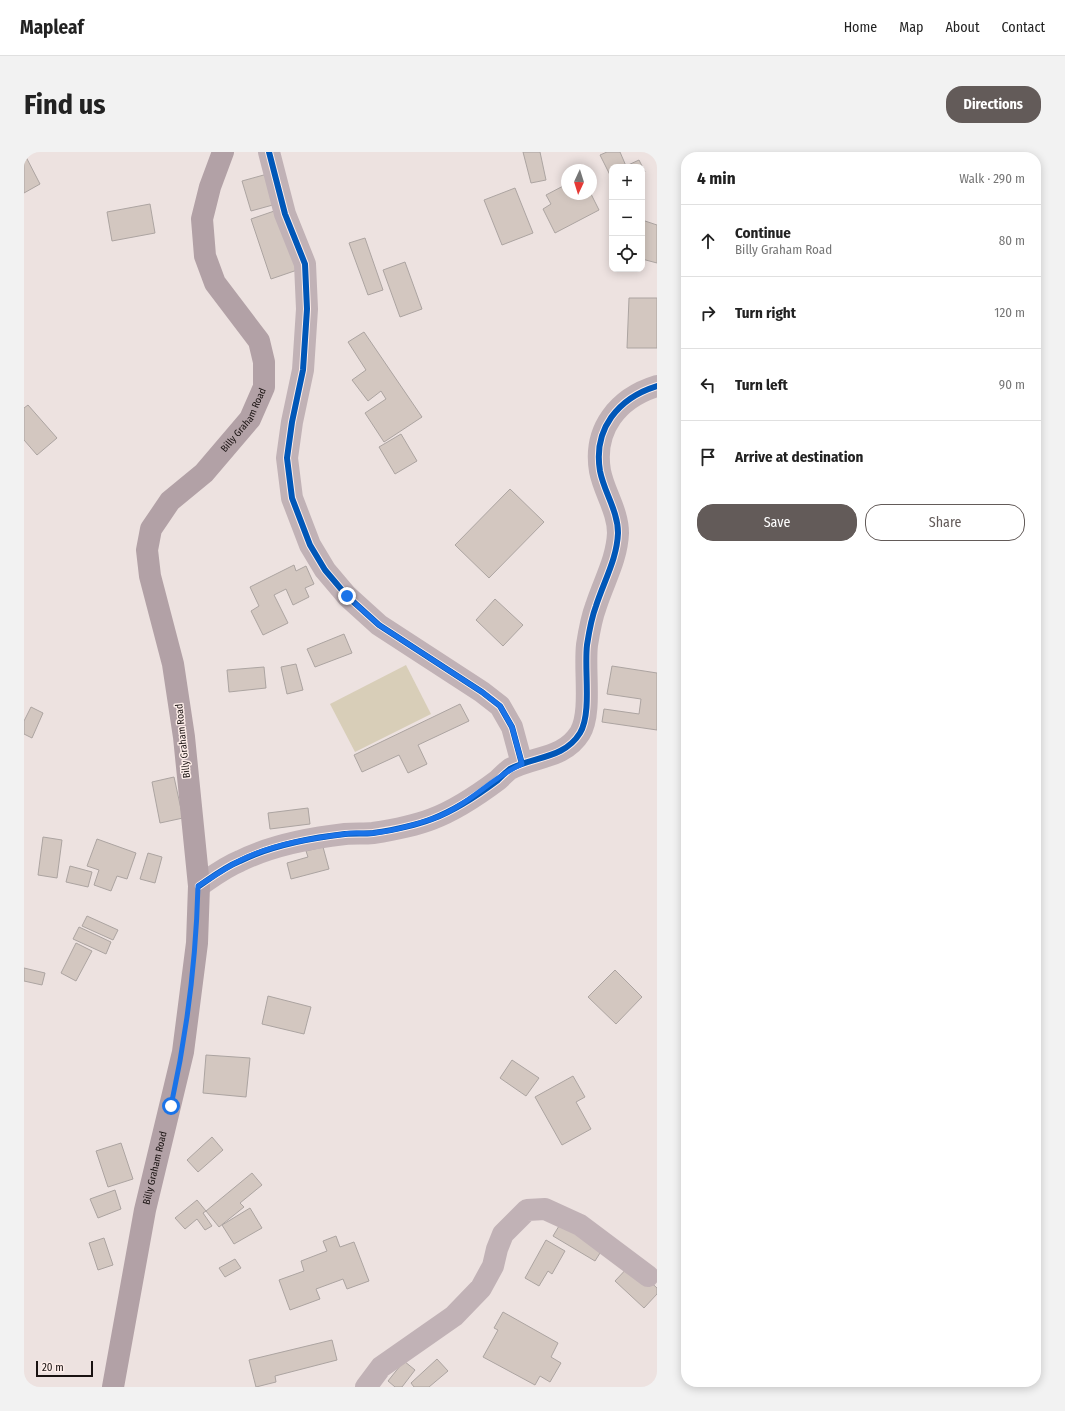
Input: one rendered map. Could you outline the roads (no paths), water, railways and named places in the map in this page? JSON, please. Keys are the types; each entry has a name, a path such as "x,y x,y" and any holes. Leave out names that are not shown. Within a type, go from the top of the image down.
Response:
{"main road":[{"name":"Billy Graham Road","path":"112,1387 145,1210 183,1052 196,943 198,886 179,699 173,664 150,576 147,550 151,529 170,501 204,473 250,419 264,387 264,362 259,341 215,284 205,256 202,219 210,187 223,152"}],"street":[{"path":"269,152 285,214 305,264 307,309 303,370 287,458 292,498 310,545 325,570 347,596 379,625 482,692 500,706 512,727 522,764"},
{"path":"198,886 238,862 262,851 307,840 347,833 372,833 406,827 431,820 454,810 509,770 522,764 553,755 573,743 582,731 586,716 587,648 590,627 614,556 618,532 614,511 600,472 599,449 602,432 617,409 634,395 657,386"},
{"path":"366,1387 382,1367 454,1316 481,1288 493,1266 497,1249 503,1234 527,1210 545,1209 580,1225 648,1276"}]}
